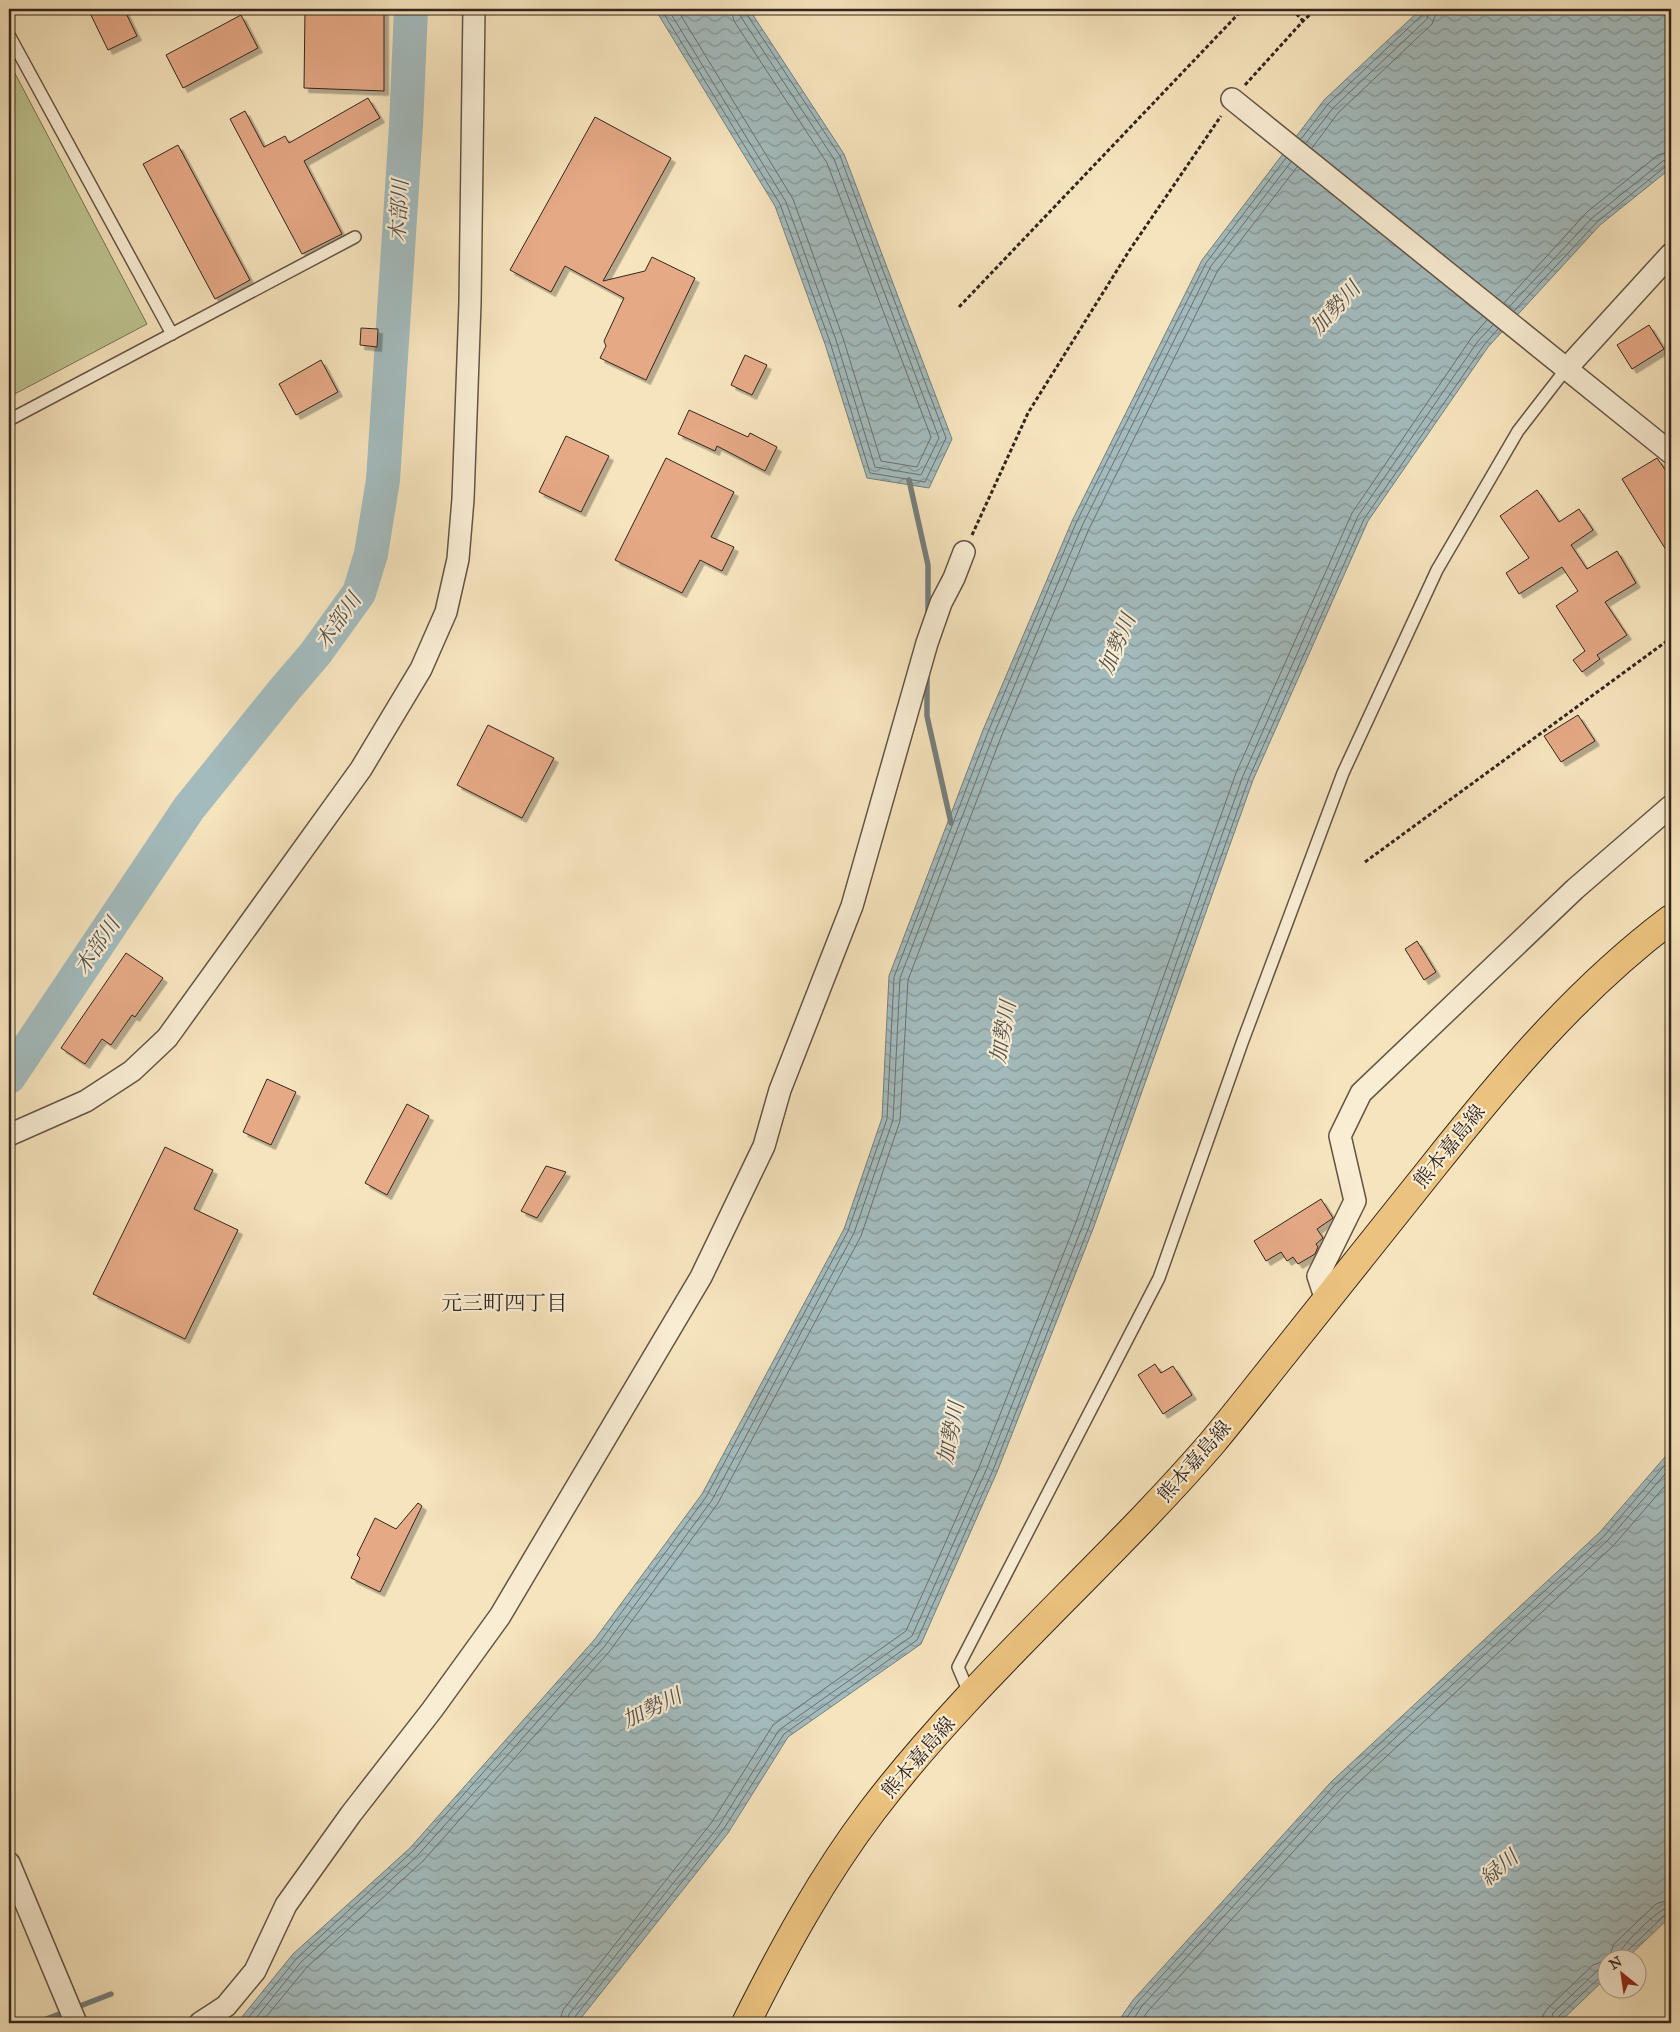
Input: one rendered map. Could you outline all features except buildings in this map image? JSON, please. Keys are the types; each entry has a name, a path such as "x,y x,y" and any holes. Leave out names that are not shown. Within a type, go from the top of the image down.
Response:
{"main road":[{"name":"熊本嘉島線","path":"746,2023 797,1924 836,1863 896,1781 970,1697 1121,1542 1213,1442 1490,1095 1546,1031 1640,942 1671,919"}],"street":[{"path":"9,1135 86,1101 132,1070 167,1038 361,769 421,669 446,612 458,559 463,499 470,303 474,9"},
{"path":"1232,100 1671,452"},
{"path":"1566,369 1671,254"},
{"path":"200,2023 226,2006 255,1971 286,1906 352,1814 432,1710 500,1616 701,1277 764,1146 780,1090 852,906 927,643 941,603 954,578 964,552"},
{"path":"1326,1300 1318,1276 1355,1202 1340,1136 1361,1093 1575,889 1671,806"},
{"path":"9,1863 76,2023"}],"lane":[{"path":"9,35 172,334"},
{"path":"9,420 355,237"},
{"path":"970,1697 958,1667 1159,1278 1242,1043 1343,773 1437,570 1518,431 1566,369"}],"path":[{"path":"959,307 1243,9"},
{"path":"1292,9 1303,20"},
{"path":"964,552 1028,413 1129,251 1232,100 1303,20 1316,9"},
{"path":"1365,862 1671,638"}],"green space":[{"path":"9,62 147,324 9,397"}],"water":[{"path":"655,9 749,9 844,154 952,439 929,488 867,478 825,344 775,206"},
{"name":"加勢川","path":"1421,9 1671,9 1671,168 1600,225 1488,347 1368,521 1253,780 1093,1229 997,1472 921,1644 788,1737 728,1833 577,2023 237,2023 293,1954 410,1848 595,1639 702,1494 844,1229 882,1118 889,976 983,730 1072,521 1202,260 1324,100"},
{"name":"緑川","path":"1671,1450 1671,1916 1635,1950 1598,1950 1598,1986 1559,2023 1117,2023 1133,2000 1331,1782 1600,1532"}],"waterway":[{"name":"木部川","path":"9,1077 189,808 315,654 359,593 371,554 383,480 406,126 411,9"},
{"path":"909,480 928,565 928,616"},
{"path":"927,675 927,716 951,823"},
{"path":"36,2023 111,1994"}],"district":[{"name":"元三町四丁目","path":"504,1303"}]}
